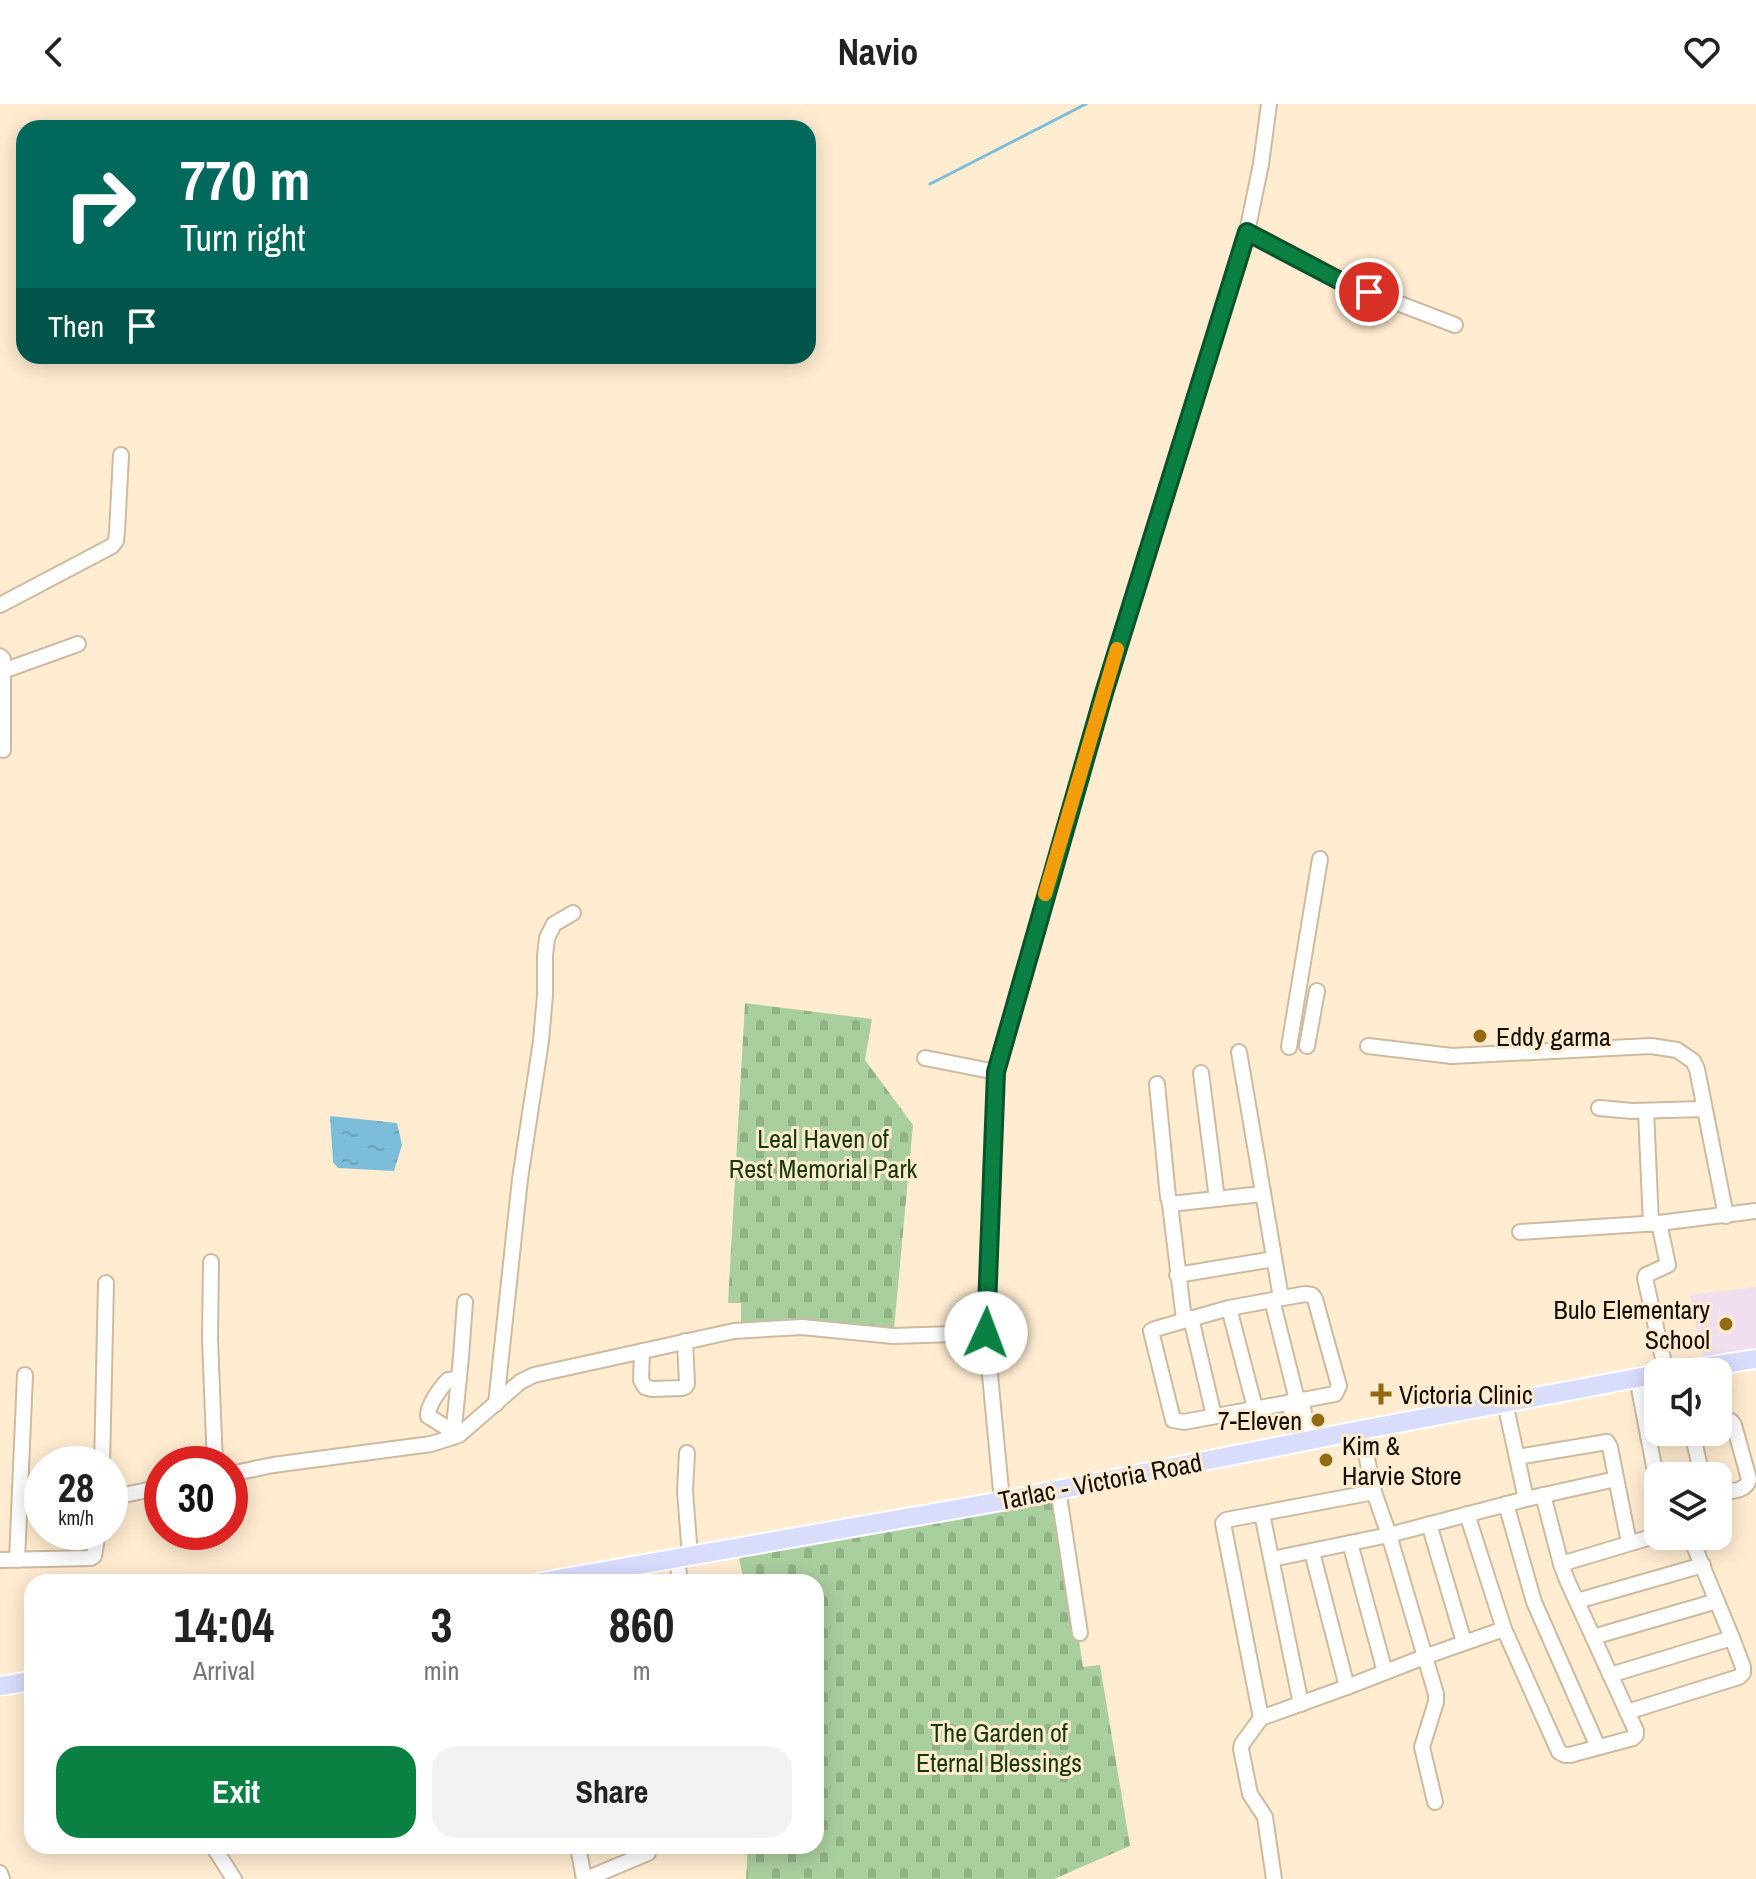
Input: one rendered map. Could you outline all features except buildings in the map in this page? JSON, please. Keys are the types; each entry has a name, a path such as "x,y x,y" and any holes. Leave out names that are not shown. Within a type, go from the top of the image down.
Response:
{"main road":[{"path":"1732,1363 1756,1359"},
{"name":"Tarlac - Victoria Road","path":"627,1574 684,1557 1002,1501 1644,1377"},
{"path":"0,1686 24,1682"}],"street":[{"path":"1002,1501 986,1333 996,1072 1104,693 1247,232 1269,104"},
{"path":"1247,232 1340,281 1455,325"},
{"path":"0,605 112,546 117,532 121,455"},
{"path":"3,671 78,644"},
{"path":"0,656 3,659 3,750"},
{"path":"1289,1047 1320,859"},
{"path":"496,1404 520,1179 541,1041 547,938 554,924 573,913"},
{"path":"1307,1046 1317,991"},
{"path":"1368,1046 1452,1056 1639,1045 1672,1049 1688,1056 1695,1064 1726,1216"},
{"path":"1239,1052 1274,1259 1276,1299 1304,1441"},
{"path":"925,1058 996,1072"},
{"path":"1201,1073 1217,1199"},
{"path":"1157,1084 1177,1275 1214,1416"},
{"path":"1599,1108 1646,1111 1704,1109"},
{"path":"1646,1111 1655,1224 1668,1265 1645,1278 1663,1358"},
{"path":"1170,1204 1262,1194"},
{"path":"1520,1232 1655,1224 1756,1211"},
{"path":"1177,1275 1274,1259"},
{"path":"211,1262 210,1340 215,1446"},
{"path":"102,1446 106,1283"},
{"path":"1312,1295 1315,1299 1338,1391 1184,1422 1173,1420 1151,1331 1229,1308 1276,1299 1312,1295"},
{"path":"453,1434 465,1302"},
{"path":"1229,1308 1255,1408"},
{"path":"459,1379 448,1380 443,1385 427,1413 453,1434 459,1435 520,1382 534,1375 734,1331 802,1327 893,1336 986,1333"},
{"path":"642,1351 641,1380 645,1387 681,1388 687,1384 685,1341"},
{"path":"17,1560 25,1375"},
{"path":"1637,1378 1644,1415"},
{"path":"1505,1403 1526,1499"},
{"path":"1732,1422 1749,1479 1744,1488 1732,1490"},
{"path":"1361,1430 1374,1492 1436,1694 1422,1747 1435,1802"},
{"path":"248,1470 431,1444 453,1434"},
{"path":"1517,1457 1607,1442 1629,1543"},
{"path":"681,1574 687,1453"},
{"path":"1272,1559 1389,1535 1616,1479"},
{"path":"1058,1489 1080,1633"},
{"path":"1261,1718 1223,1523 1374,1492"},
{"path":"1467,1514 1504,1629 1559,1752 1570,1755 1633,1738 1636,1731 1561,1564 1543,1495"},
{"path":"1506,1504 1534,1602 1598,1747"},
{"path":"1262,1514 1301,1704"},
{"path":"1429,1524 1464,1642"},
{"path":"1561,1564 1644,1539"},
{"path":"1350,1543 1385,1672"},
{"path":"0,1560 91,1558 96,1550"},
{"path":"1627,1712 1739,1677 1743,1673 1696,1550"},
{"path":"1312,1552 1347,1687"},
{"path":"1577,1601 1703,1565"},
{"path":"1593,1637 1717,1601"},
{"path":"1274,1879 1265,1817 1250,1794 1241,1749 1261,1718 1504,1629"},
{"path":"1610,1675 1732,1638"},
{"path":"218,1854 234,1879"},
{"path":"580,1854 585,1879 646,1854"}],"shaded area":[{"name":"Bulo Elementary School","path":"1756,1287 1756,1353 1702,1358 1690,1295"}],"green space":[{"name":"Leal Haven of Rest Memorial Park","path":"745,1003 872,1019 865,1060 913,1125 894,1329 802,1323 741,1326 741,1303 728,1303"},
{"name":"The Garden of Eternal Blessings","path":"1058,1498 1083,1667 1100,1665 1130,1846 1054,1879 746,1879 748,1854 824,1854 824,1574 742,1574 739,1558 811,1541"}],"water":[{"path":"330,1116 397,1123 402,1145 394,1171 338,1168 333,1162"}],"waterway":[{"path":"930,184 1086,104"}],"slow traffic":[{"path":"1045,894 1117,649"}],"place":[{"name":"Eddy garma","path":"1480,1036"},
{"name":"Bulo Elementary School","path":"1726,1324"},
{"name":"Victoria Clinic","path":"1381,1394"},
{"name":"7-Eleven","path":"1318,1420"},
{"name":"Kim & Harvie Store","path":"1326,1460"}],"route":[{"path":"986,1333 996,1072 1104,693 1247,232 1340,281 1369,292"}]}
